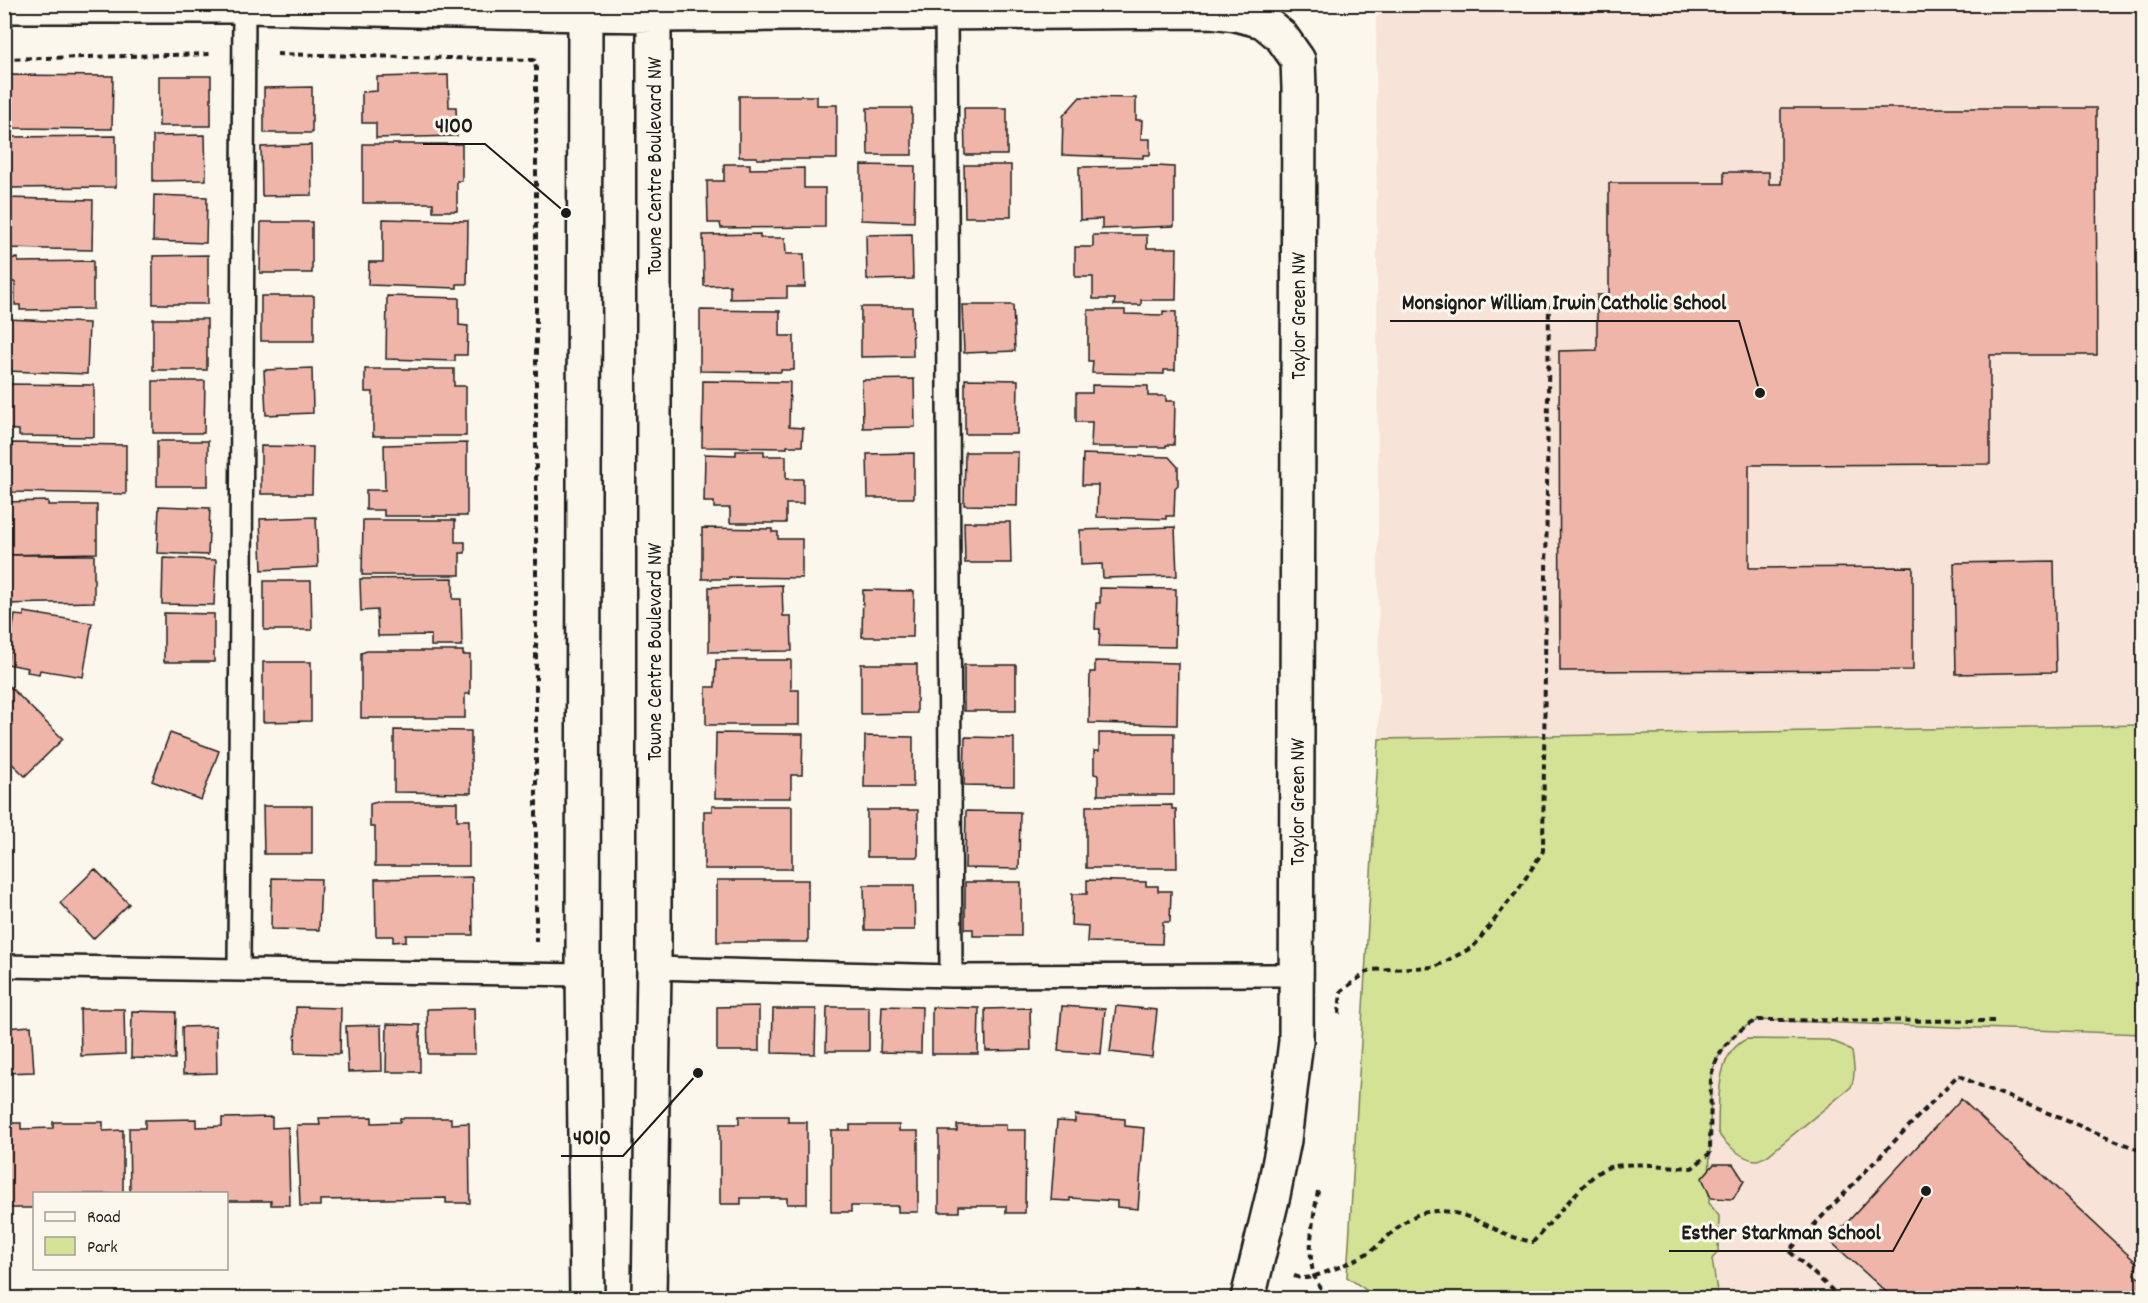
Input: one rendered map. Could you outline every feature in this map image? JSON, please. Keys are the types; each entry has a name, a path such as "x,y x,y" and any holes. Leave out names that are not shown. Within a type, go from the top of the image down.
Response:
{"street":[{"name":"Taylor Green NW","path":"4,6 244,5 654,10 1211,11 1263,21 1281,36 1298,60 1299,88 1296,1041 1287,1118 1274,1195 1248,1299"},
{"path":"585,9 583,975 587,1299"},
{"name":"Towne Centre Boulevard NW","path":"649,1299 654,968 654,10"}],"lane":[{"path":"239,970 244,5"},
{"path":"946,9 951,976"},
{"path":"4,966 583,975"},
{"path":"654,968 951,976 1297,975"}],"path":[{"path":"534,60 536,68 536,975"},
{"path":"1338,1018 1341,991 1370,970 1435,967 1473,947 1518,890 1543,851 1549,304"},
{"path":"1256,1265 1305,1279 1315,1276 1371,1251 1406,1220 1424,1212 1465,1215 1508,1235 1533,1242 1591,1178 1602,1170 1622,1165 1692,1168 1710,1153 1713,1066 1735,1033 1758,1020 1994,1021"},
{"path":"1841,1299 1789,1251 1958,1075 2144,1152"},
{"path":"1318,1189 1309,1251 1315,1276 1322,1290 1341,1299"}],"shaded area":[{"path":"1403,4 2143,5 2143,725 1379,739 1376,17"},
{"path":"1758,1020 2143,1034 2143,1298 1718,1298 1708,1229 1711,1076 1719,1055 1735,1033"}],"green space":[{"path":"2143,725 2143,1034 1758,1020 1750,1024 1735,1035 1722,1050 1711,1076 1709,1203 1719,1216 1718,1252 1712,1259 1718,1298 1378,1298 1347,1277 1379,739"},
{"path":"1747,1039 1829,1040 1852,1052 1854,1066 1851,1087 1767,1156 1757,1160 1734,1150 1718,1131 1719,1093 1724,1067 1729,1055"}],"building":[{"path":"8,75 113,76 112,129 8,128"},
{"path":"448,75 449,107 456,107 457,136 376,138 376,123 362,123 362,92 377,91 377,77"},
{"path":"159,76 211,76 211,126 159,126"},
{"path":"312,87 312,133 264,133 264,88"},
{"path":"739,96 817,96 817,105 837,105 837,159 739,157"},
{"path":"1080,97 1136,98 1136,120 1142,120 1141,139 1150,139 1150,155 1143,155 1143,158 1062,155 1063,116"},
{"path":"867,108 912,108 912,155 868,155"},
{"path":"964,108 1007,108 1007,155 965,155"},
{"path":"1781,108 2096,108 2097,355 1990,355 1990,464 1749,465 1749,568 1913,567 1913,670 1560,671 1559,351 1597,350 1597,295 1609,295 1609,183 1724,183 1724,172 1769,172 1769,184 1781,184"},
{"path":"205,135 206,180 153,181 153,136"},
{"path":"116,136 116,187 4,188 4,137"},
{"path":"363,144 462,144 462,181 457,181 457,211 433,211 433,203 363,203"},
{"path":"311,145 312,195 262,196 261,147"},
{"path":"724,164 750,164 750,169 804,168 804,188 825,188 825,227 721,228 720,223 708,223 707,181 724,181"},
{"path":"861,165 915,166 914,222 861,220"},
{"path":"964,165 1011,165 1011,217 965,217"},
{"path":"1079,167 1174,167 1174,226 1102,229 1102,219 1080,220"},
{"path":"154,195 207,197 206,243 153,241"},
{"path":"4,198 93,200 92,250 4,248"},
{"path":"383,219 468,221 467,284 457,284 457,288 368,285 369,262 383,262"},
{"path":"261,222 312,222 312,273 260,273"},
{"path":"760,234 760,238 785,238 786,254 804,254 805,287 787,287 787,298 730,299 730,285 704,286 703,235"},
{"path":"912,234 913,279 867,280 866,235"},
{"path":"1093,235 1147,235 1147,248 1177,248 1176,300 1141,300 1141,305 1114,305 1115,299 1093,299 1093,277 1075,277 1075,247 1093,247"},
{"path":"208,255 208,304 153,304 153,256"},
{"path":"18,258 18,262 93,261 93,309 20,310 20,305 15,305 15,282 4,282 4,259"},
{"path":"261,296 314,296 314,341 261,341"},
{"path":"387,296 459,298 459,325 468,326 467,355 455,355 455,361 386,359"},
{"path":"962,305 1013,305 1015,351 964,353"},
{"path":"861,307 912,307 913,356 861,357"},
{"path":"700,310 780,311 780,336 794,336 794,370 781,370 781,372 700,371"},
{"path":"1088,310 1125,310 1125,314 1163,315 1163,311 1176,312 1175,370 1164,370 1164,374 1092,373 1093,361 1088,361"},
{"path":"8,319 89,323 87,374 6,371"},
{"path":"153,319 207,319 207,370 153,370"},
{"path":"312,368 313,413 266,415 264,370"},
{"path":"365,369 454,369 454,386 466,386 466,436 373,436 373,392 365,392"},
{"path":"914,379 915,427 863,428 862,380"},
{"path":"965,379 1018,380 1017,434 965,434"},
{"path":"153,381 205,381 204,433 153,433"},
{"path":"703,381 790,382 789,427 803,428 802,446 787,446 787,448 702,447"},
{"path":"4,384 94,385 94,437 19,436 19,430 4,429"},
{"path":"1092,385 1148,386 1148,396 1166,396 1166,401 1175,401 1174,445 1166,445 1166,447 1091,447 1092,422 1076,422 1076,393 1092,393"},
{"path":"157,441 208,441 208,486 157,486"},
{"path":"12,443 126,445 126,494 11,492"},
{"path":"467,443 467,516 384,516 384,510 366,510 366,490 385,490 384,445"},
{"path":"261,446 313,447 312,494 261,494"},
{"path":"736,451 764,451 764,456 786,456 786,479 803,479 803,504 786,504 786,523 730,523 730,508 714,508 714,502 704,502 705,454 736,455"},
{"path":"965,452 1018,452 1017,506 964,505"},
{"path":"914,453 914,498 868,498 867,454"},
{"path":"1083,454 1169,457 1178,467 1174,516 1166,516 1166,519 1097,517 1098,485 1082,485"},
{"path":"48,501 48,505 97,505 97,553 4,555 4,502"},
{"path":"159,506 210,508 208,555 157,553"},
{"path":"316,517 318,567 262,570 260,519"},
{"path":"363,520 455,520 455,542 465,542 465,553 460,553 460,575 362,575"},
{"path":"964,522 1010,522 1011,563 965,563"},
{"path":"1175,527 1177,576 1103,578 1102,564 1081,565 1080,530"},
{"path":"702,528 772,529 772,532 778,532 778,539 802,539 802,578 702,579"},
{"path":"4,555 94,555 94,602 4,604"},
{"path":"163,558 216,560 214,605 162,604"},
{"path":"2054,561 2056,672 1956,674 1954,563"},
{"path":"453,578 453,599 461,599 462,646 431,646 431,635 378,636 377,610 361,611 360,579"},
{"path":"264,581 311,581 312,630 264,630"},
{"path":"782,585 783,616 791,616 792,651 709,652 709,587"},
{"path":"1100,588 1176,589 1175,647 1099,646 1100,629 1095,629 1096,603 1100,603"},
{"path":"863,590 914,591 913,637 862,637"},
{"path":"24,612 92,623 83,677 40,670 39,674 27,672 28,668 7,664 15,615 24,616"},
{"path":"164,613 214,614 214,662 164,662"},
{"path":"367,651 463,651 463,655 470,655 470,694 465,694 465,718 361,718 361,653"},
{"path":"716,660 791,660 791,690 799,690 799,725 706,725 706,687 715,687"},
{"path":"1095,661 1178,663 1177,725 1089,723 1090,672 1095,672"},
{"path":"263,662 311,662 311,721 263,722"},
{"path":"861,664 917,664 917,713 861,714"},
{"path":"964,665 1016,665 1016,711 964,711"},
{"path":"4,681 63,739 25,776 4,756"},
{"path":"394,730 471,731 471,793 394,792"},
{"path":"170,733 219,751 201,800 152,781"},
{"path":"716,733 803,734 802,775 791,775 791,798 715,798"},
{"path":"1099,733 1174,733 1174,795 1098,795 1098,775 1094,774 1094,751 1099,751"},
{"path":"865,736 913,737 913,787 864,787"},
{"path":"965,737 1014,738 1014,786 964,785"},
{"path":"377,802 457,802 457,820 469,820 469,866 375,866 375,827 370,827 370,804"},
{"path":"1172,805 1172,809 1176,809 1177,868 1086,868 1086,806"},
{"path":"263,806 312,806 312,854 264,854"},
{"path":"712,806 792,806 792,869 704,869 704,811 712,811"},
{"path":"867,810 918,810 918,857 867,857"},
{"path":"966,811 1020,812 1019,869 965,868"},
{"path":"95,869 129,904 93,939 60,903"},
{"path":"472,877 473,935 406,935 406,941 393,942 393,936 376,936 375,879"},
{"path":"272,878 321,879 319,930 271,929"},
{"path":"717,880 808,880 808,942 717,942"},
{"path":"1087,880 1146,882 1146,886 1158,886 1158,891 1171,891 1170,922 1163,922 1162,944 1087,942 1088,926 1071,925 1072,894 1087,894"},
{"path":"965,882 1021,882 1021,936 973,936 973,929 965,929"},
{"path":"864,885 914,885 915,930 865,930"},
{"path":"759,1006 759,1051 717,1051 717,1007"},
{"path":"882,1006 922,1007 921,1053 880,1052"},
{"path":"1062,1006 1105,1009 1101,1054 1058,1051"},
{"path":"1116,1006 1157,1010 1152,1057 1110,1052"},
{"path":"296,1007 341,1008 340,1054 295,1053"},
{"path":"827,1007 869,1007 869,1051 826,1051"},
{"path":"932,1007 979,1008 978,1054 932,1054"},
{"path":"474,1008 475,1054 428,1054 427,1009"},
{"path":"1030,1008 1031,1050 986,1051 985,1009"},
{"path":"80,1009 124,1009 125,1054 81,1056"},
{"path":"773,1009 816,1009 815,1054 772,1053"},
{"path":"132,1011 176,1012 175,1059 131,1058"},
{"path":"387,1024 420,1025 420,1072 386,1072"},
{"path":"381,1025 382,1071 348,1072 346,1026"},
{"path":"31,1026 34,1072 4,1073 4,1028"},
{"path":"216,1026 217,1073 183,1074 182,1027"},
{"path":"1961,1099 2137,1263 2135,1274 2144,1282 2144,1298 1893,1298 1830,1241"},
{"path":"1075,1115 1125,1119 1125,1126 1144,1128 1138,1209 1117,1207 1117,1201 1070,1198 1070,1201 1051,1200 1057,1121 1075,1122"},
{"path":"739,1116 788,1116 788,1122 807,1122 807,1204 787,1204 787,1198 741,1198 741,1204 720,1204 720,1124 739,1124"},
{"path":"272,1117 272,1128 288,1127 290,1205 271,1205 271,1201 228,1201 228,1192 130,1192 129,1128 145,1128 145,1120 196,1119 196,1127 222,1126 222,1118"},
{"path":"372,1117 372,1123 400,1122 400,1118 451,1118 451,1124 469,1123 470,1203 446,1203 446,1198 320,1200 320,1206 300,1206 297,1125 320,1125 319,1118"},
{"path":"53,1122 103,1122 103,1131 123,1130 123,1192 33,1192 33,1208 4,1208 4,1123 21,1123 21,1129 53,1128"},
{"path":"850,1125 899,1125 899,1131 918,1131 918,1212 898,1212 898,1206 851,1206 851,1212 831,1212 831,1130 850,1130"},
{"path":"957,1125 1006,1125 1006,1130 1026,1130 1025,1213 1006,1213 1006,1206 959,1206 959,1212 939,1212 939,1131 957,1131"},
{"path":"1714,1164 1733,1164 1744,1181 1733,1199 1711,1198 1702,1178"}],"place":[{"name":"4100","path":"566,213"},
{"name":"Monsignor William Irwin Catholic School","path":"1760,393"},
{"name":"4010","path":"698,1073"},
{"name":"Esther Starkman School","path":"1926,1191"}]}
